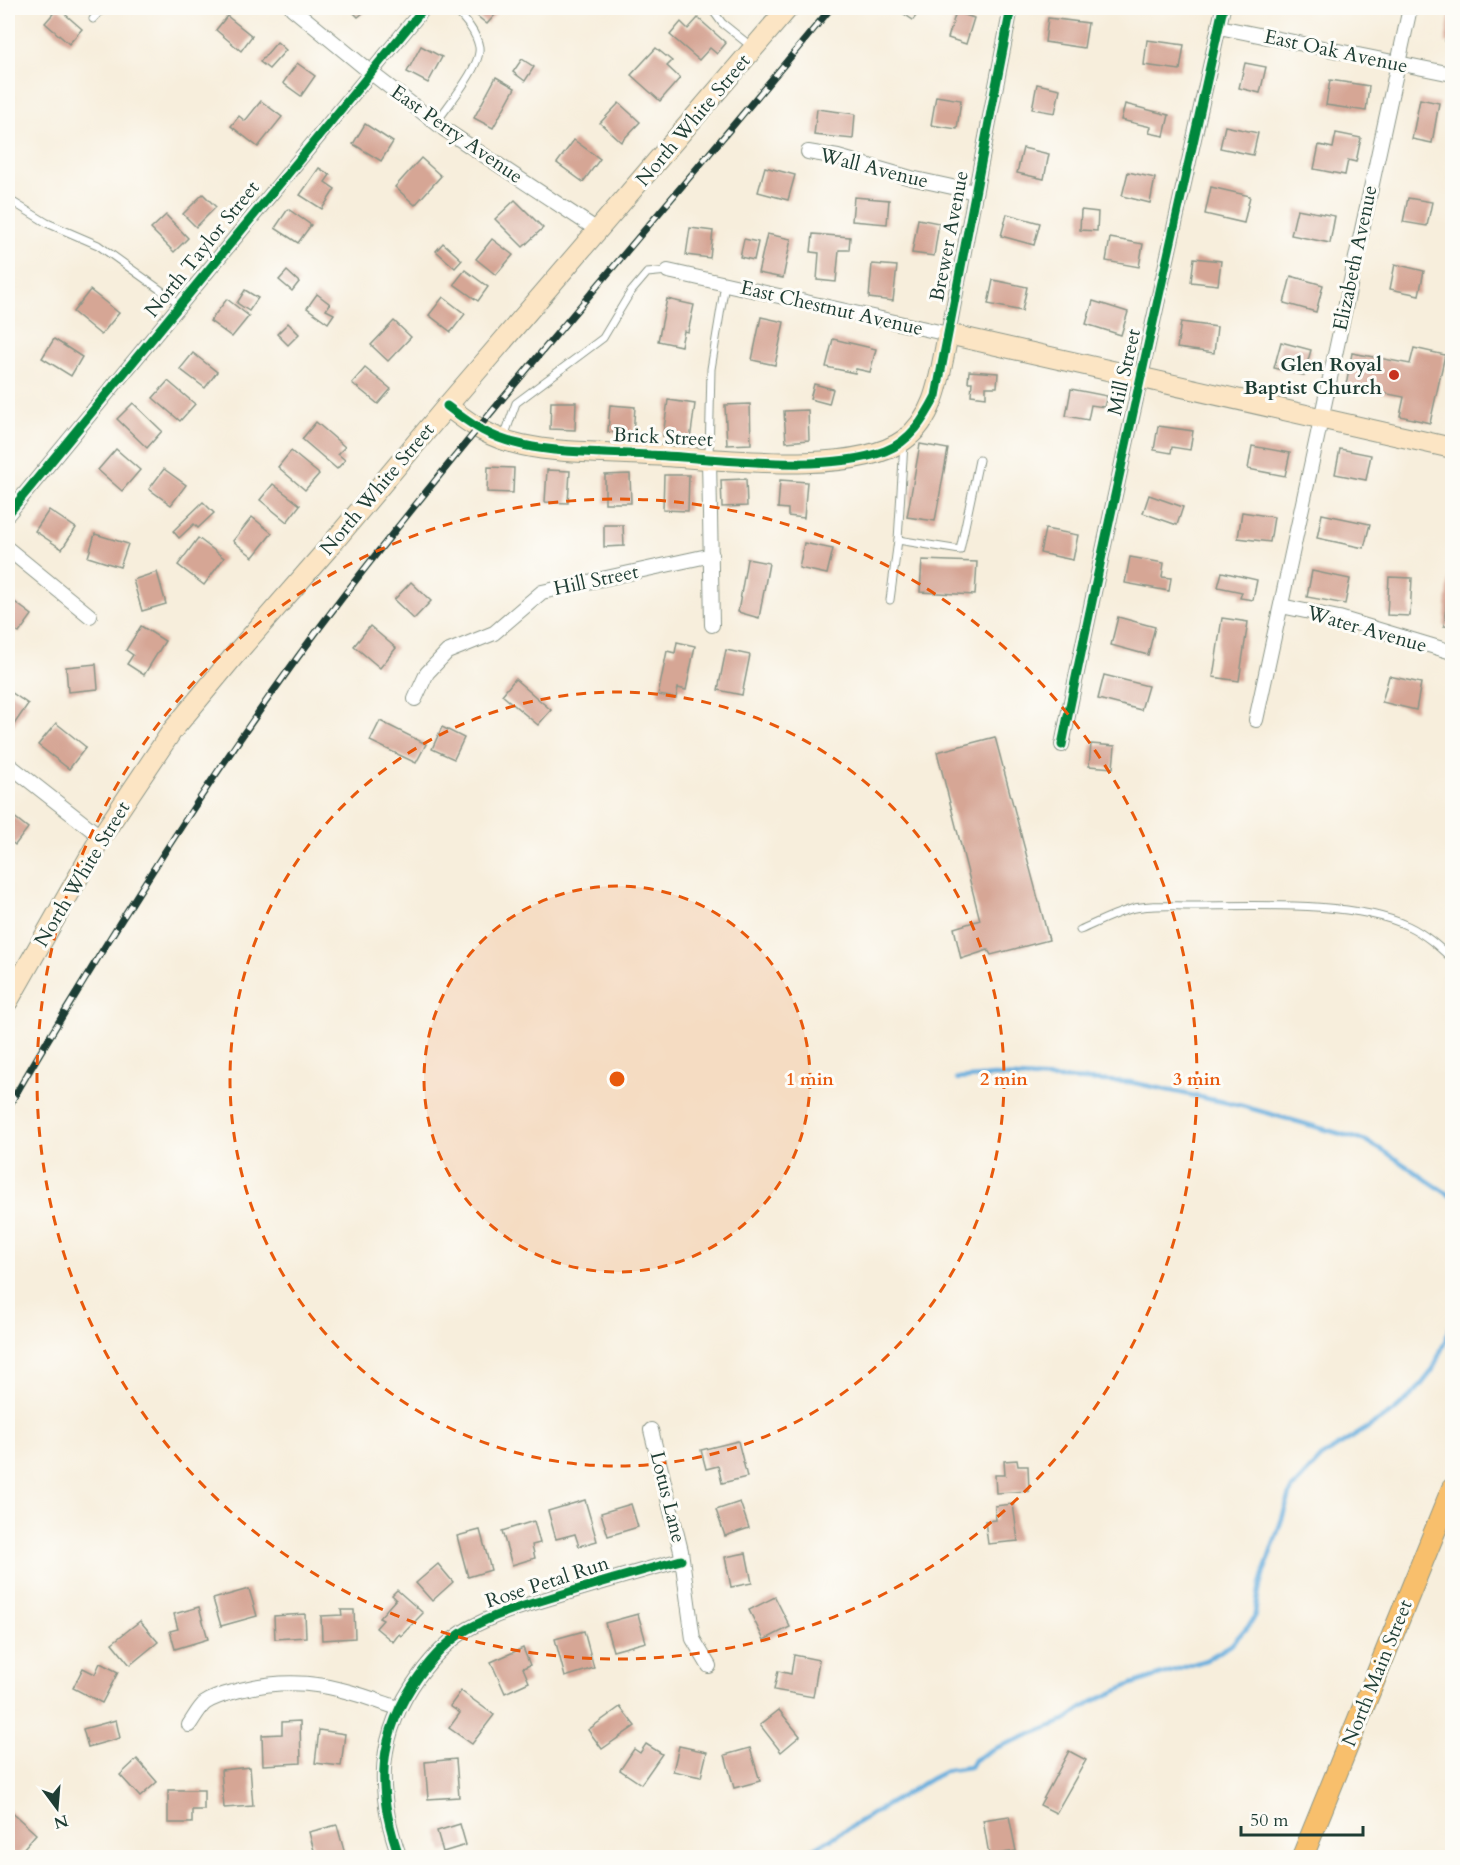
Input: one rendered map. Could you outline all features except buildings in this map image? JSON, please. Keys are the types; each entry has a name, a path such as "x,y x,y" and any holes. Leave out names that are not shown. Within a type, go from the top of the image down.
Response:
{"main road":[{"name":"North White Street","path":"8,1001 101,837 172,731 788,8"},
{"name":"East Chestnut Avenue","path":"948,334 1452,448"},
{"name":"Brewer Avenue","path":"886,451 904,440 924,419 936,396 948,334"},
{"name":"Brick Street","path":"447,406 478,430 503,440 524,446 562,450 777,462 823,462 886,451"},
{"name":"North Main Street","path":"1302,1857 1452,1489"}],"street":[{"name":"East Perry Avenue","path":"292,8 436,123 599,231"},
{"name":"North Taylor Street","path":"8,514 424,8"},
{"name":"Brewer Avenue","path":"948,334 1011,8"},
{"name":"Mill Street","path":"1062,745 1126,440 1170,253 1201,98 1223,8"},
{"name":"Elizabeth Avenue","path":"1256,720 1410,8"},
{"name":"East Oak Avenue","path":"1219,27 1452,74"},
{"name":"Wall Avenue","path":"808,152 975,192"},
{"name":"East Chestnut Avenue","path":"668,271 948,334"},
{"path":"709,458 712,625"},
{"path":"8,549 90,616"},
{"name":"Hill Street","path":"415,699 427,673 447,652 494,633 542,592 712,555"},
{"name":"Water Avenue","path":"1281,606 1339,618 1452,652"},
{"path":"8,765 101,837"},
{"name":"Lotus Lane","path":"651,1430 681,1551 693,1639 709,1666"},
{"name":"Rose Petal Run","path":"400,1857 387,1817 384,1790 384,1766 389,1738 398,1708 427,1664 443,1647 467,1629 509,1610 681,1560"},
{"path":"189,1725 204,1704 231,1692 271,1684 302,1683 332,1686 398,1708"}],"lane":[{"path":"93,19 103,8"},
{"path":"436,123 477,62 480,49 468,22 454,8"},
{"path":"711,8 722,23 753,49"},
{"path":"8,199 47,223 98,245 180,304"},
{"path":"503,440 516,403 603,338 630,293 647,273 668,271"},
{"path":"709,458 711,369 725,284"},
{"path":"890,600 904,440"},
{"path":"897,540 960,550 979,460"},
{"path":"1080,930 1131,909 1157,905 1333,909 1372,915 1408,926 1434,943 1452,959"}],"waterway":[{"path":"957,1079 993,1076 1130,1082 1242,1106 1366,1141 1452,1197"},
{"path":"791,1858 815,1848 948,1770 970,1767 974,1760 991,1750 1062,1722 1090,1703 1132,1684 1206,1660 1231,1645 1254,1619 1260,1584 1292,1489 1324,1455 1393,1412 1416,1391 1432,1371 1449,1332 1452,1315"}],"railway":[{"path":"8,1108 104,948 220,768 345,594 464,445 831,8"}],"cycle path":[{"path":"8,514 424,8"},
{"path":"447,406 474,425 501,439 538,448 570,451 801,463 860,458 894,447 921,421 936,396 1011,8"},
{"path":"1062,745 1223,8"},
{"path":"400,1858 387,1809 384,1764 395,1719 405,1698 435,1656 461,1633 503,1613 681,1560"}],"place":[{"name":"Glen Royal Baptist Church","path":"1394,375"}]}
